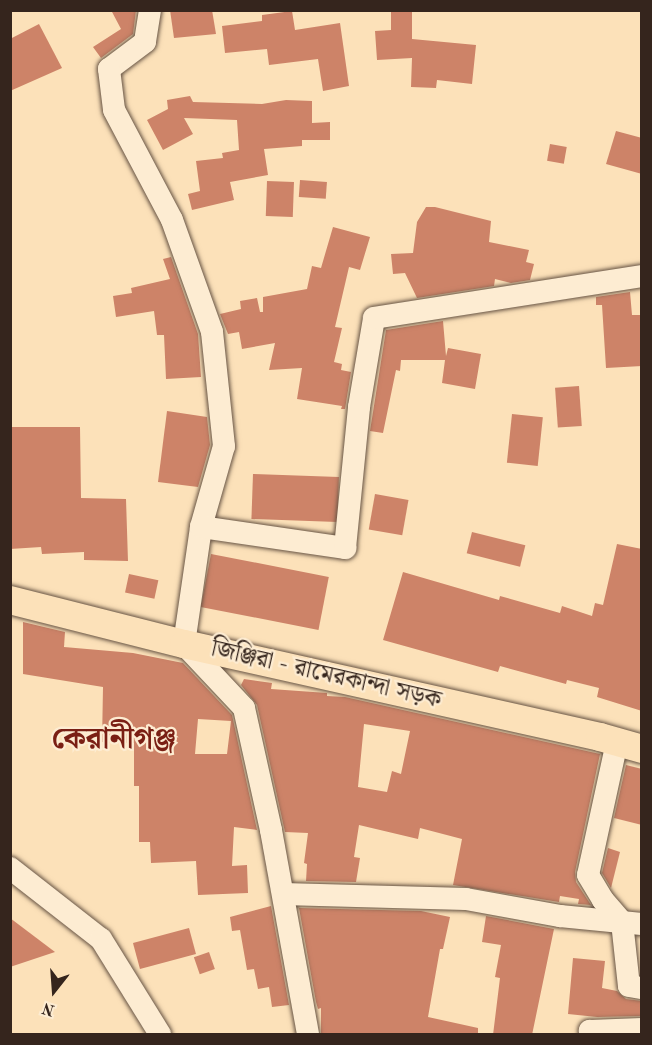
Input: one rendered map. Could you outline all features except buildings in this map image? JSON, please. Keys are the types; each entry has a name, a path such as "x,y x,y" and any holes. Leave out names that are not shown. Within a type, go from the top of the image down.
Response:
{"main road":[{"name":"জিঞ্জিরা - রামেরকান্দা সড়ক","path":"10,600 184,644 629,745"}],"street":[{"path":"150,10 145,42 109,69 114,110 172,220 212,332 224,446 201,527 184,644 244,708 283,894 308,1035"},
{"path":"201,527 345,548 359,407 374,318 642,276"},
{"path":"629,745 588,875 603,900 632,923"},
{"path":"10,868 101,939 160,1035"},
{"path":"283,894 466,899 560,916 632,923"},
{"path":"632,923 629,986 642,988"},
{"path":"592,1035 590,1031 642,1029"}],"district":[{"name":"কেরানীগঞ্জ","path":"114,740"}]}
